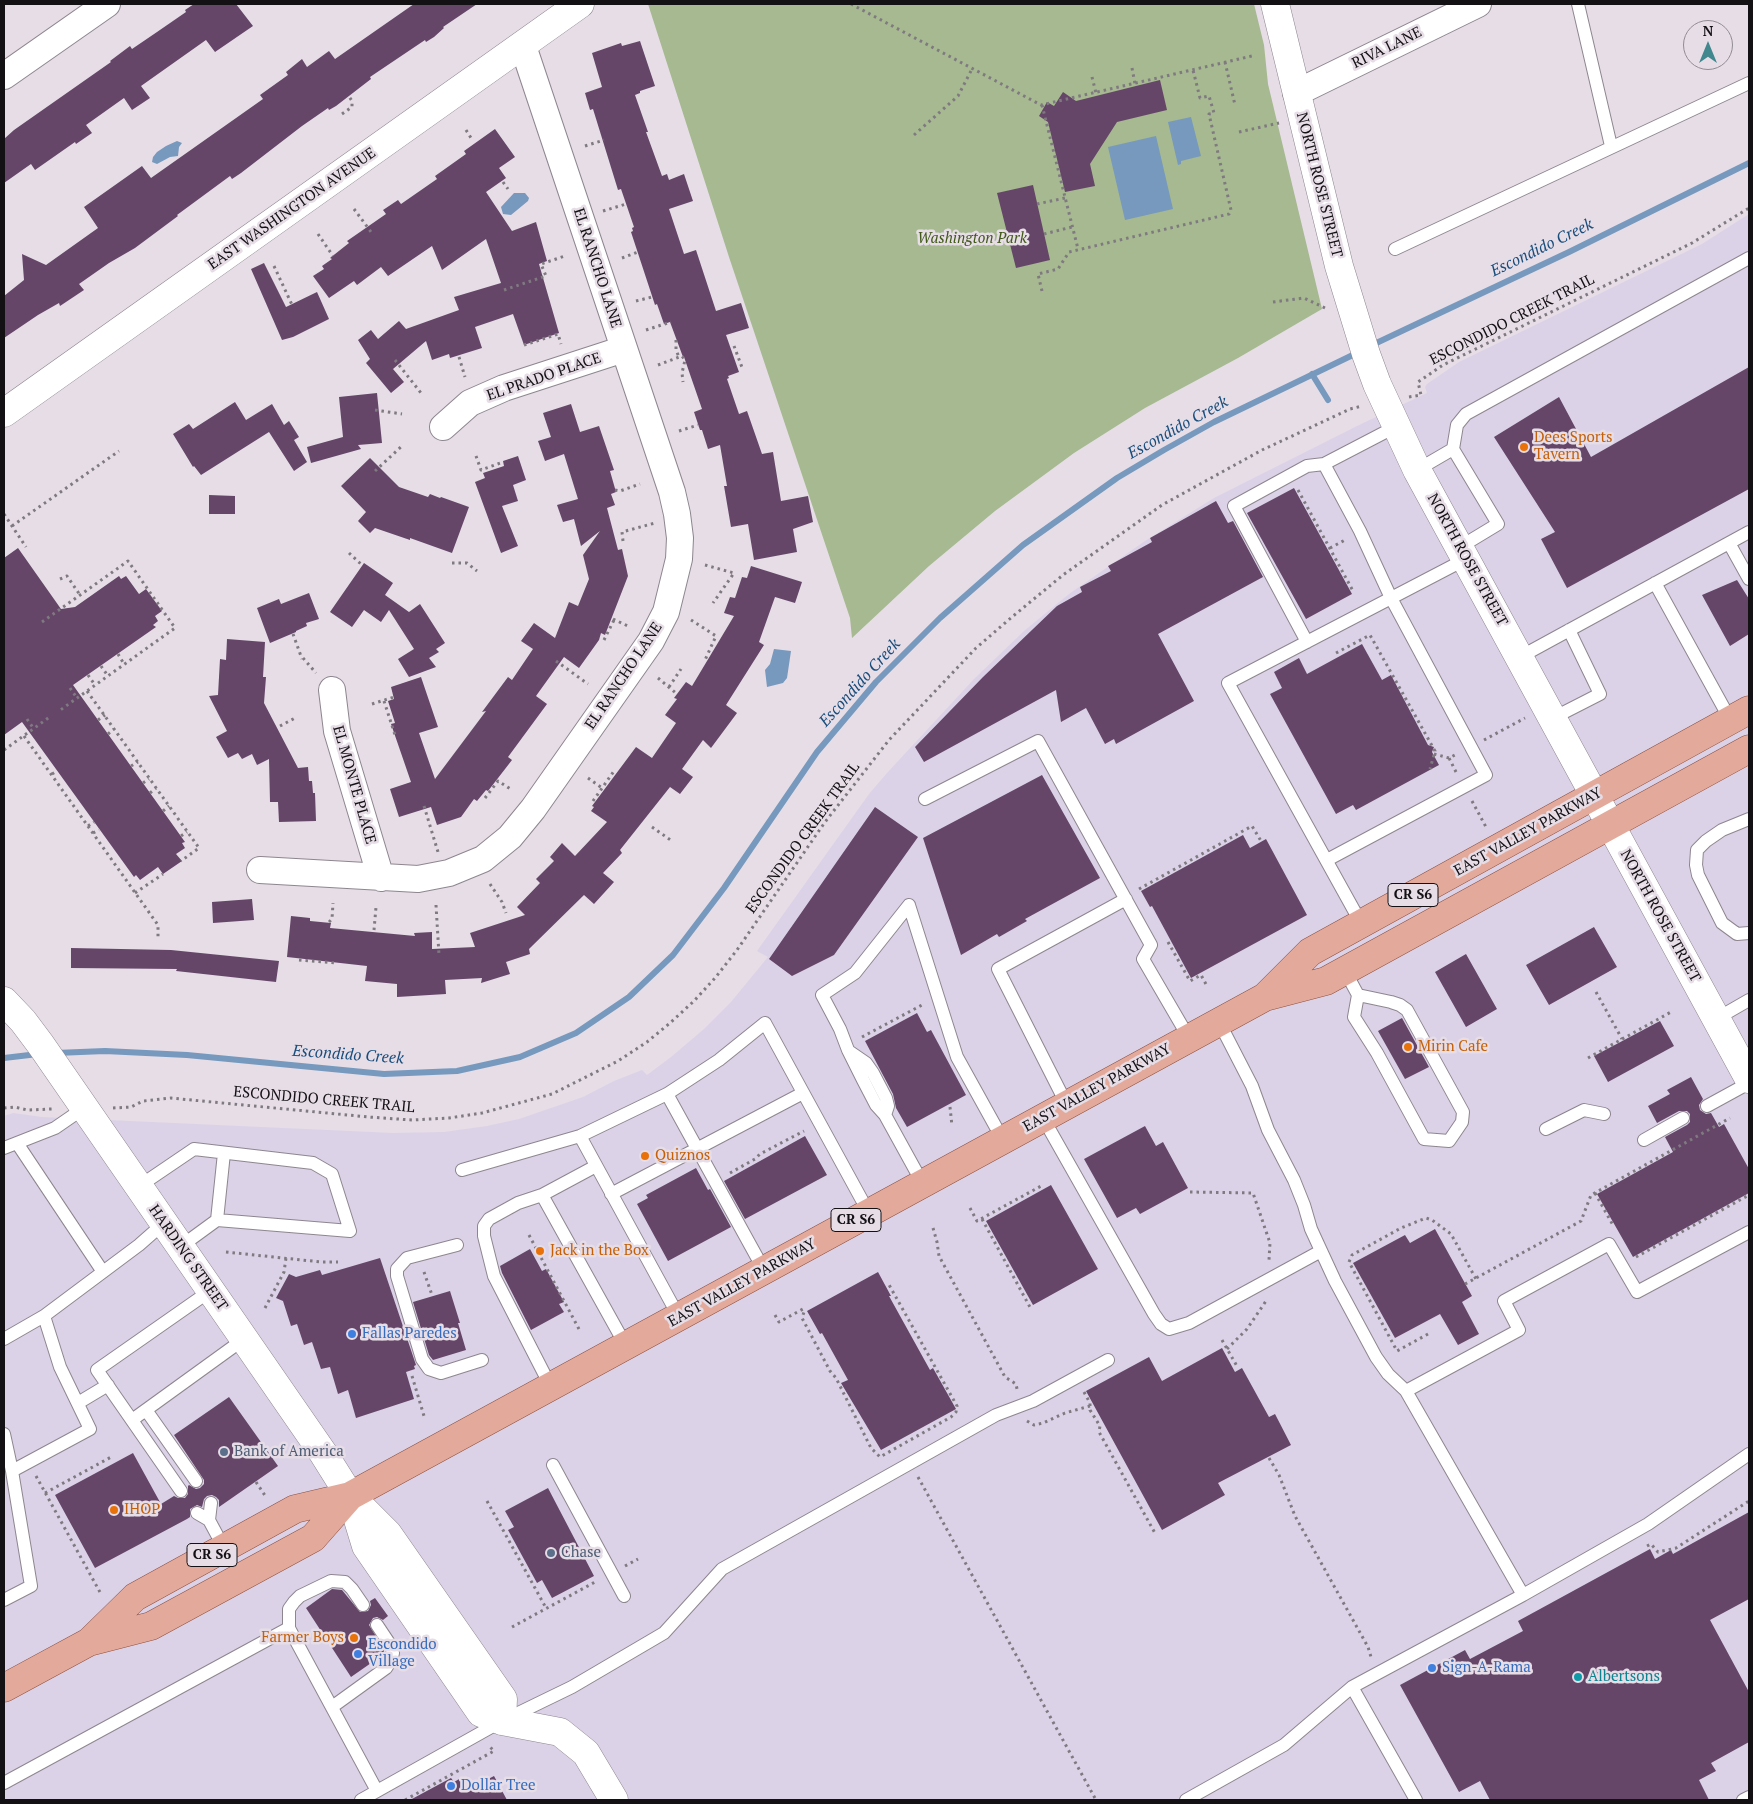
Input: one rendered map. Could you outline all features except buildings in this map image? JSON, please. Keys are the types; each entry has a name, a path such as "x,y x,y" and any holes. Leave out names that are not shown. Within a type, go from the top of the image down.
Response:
{"main road":[{"name":"EAST VALLEY PARKWAY","path":"89,1642 135,1597 295,1509 350,1496 1219,1022 1264,996 1310,952 1740,715"},
{"name":"EAST VALLEY PARKWAY","path":"1264,996 1326,981 1749,750"},
{"name":"EAST VALLEY PARKWAY","path":"4,1688 89,1642 151,1626 313,1538 350,1496"}],"street":[{"path":"4,76 107,4"},
{"name":"EAST WASHINGTON AVENUE","path":"4,413 580,4"},
{"name":"NORTH ROSE STREET","path":"1275,4 1339,266 1338,308 1417,470 1716,1019 1748,1074"},
{"name":"RIVA LANE","path":"1296,93 1478,4"},
{"name":"EL RANCHO LANE","path":"260,870 418,880 449,873 483,859 510,836 533,809 652,641 666,612 679,560 680,538 672,492 523,46"},
{"name":"EL PRADO PLACE","path":"442,427 470,403 504,388 624,349"},
{"name":"EL MONTE PLACE","path":"332,690 337,731 381,878"},
{"name":"HARDING STREET","path":"4,982 24,1021 323,1453 350,1496 366,1546 481,1713 502,1721"},
{"name":"HARDING STREET","path":"4,1001 24,1021"},
{"path":"502,1721 560,1732 586,1753 614,1800"}],"lane":[{"path":"1578,4 1611,146"},
{"path":"1394,249 1749,83"},
{"path":"1361,924 1228,684 1391,598 1463,553 1498,524 1453,449 1457,425 1466,414 1749,258"},
{"path":"1307,642 1234,506 1307,466 1324,464 1397,426"},
{"path":"1417,470 1453,449"},
{"path":"1324,464 1360,532 1391,598 1486,775 1327,860"},
{"path":"1520,657 1749,532"},
{"path":"1729,543 1749,579"},
{"path":"1655,583 1740,715"},
{"path":"1553,718 1600,694 1569,630"},
{"path":"925,799 1038,740 1151,944 1143,959 1189,1038"},
{"path":"1749,819 1722,830 1706,840 1697,850 1696,864 1698,875 1722,923 1737,934 1749,933"},
{"path":"1067,1105 998,968 1126,900"},
{"path":"923,1184 885,1115 876,1105 822,995 855,973 909,904 957,1057 1003,1140"},
{"path":"1345,971 1358,995 1354,1017 1377,1053 1424,1139 1449,1141 1462,1122 1463,1112 1407,1010 1400,1005 1358,995"},
{"path":"1716,1019 1749,1000"},
{"path":"1219,1022 1252,1086 1268,1130 1294,1180 1311,1229 1335,1281 1376,1357 1388,1374 1406,1391 1523,1595"},
{"path":"462,1170 580,1136 667,1094 719,1060 765,1023 869,1213"},
{"path":"1707,1106 1748,1074"},
{"path":"611,1194 803,1093"},
{"path":"667,1094 764,1270"},
{"path":"4,1148 55,1128 81,1104"},
{"path":"1546,1128 1584,1110 1604,1114"},
{"path":"1043,1118 1154,1314 1169,1329 1189,1323 1321,1251"},
{"path":"1644,1140 1683,1118"},
{"path":"580,1136 679,1317"},
{"path":"17,1143 103,1272"},
{"path":"138,1187 194,1149 313,1163 332,1174 350,1231 217,1220 180,1247"},
{"path":"217,1220 224,1152"},
{"path":"551,1387 494,1276 484,1236 484,1226 489,1219 518,1203 542,1195 596,1166"},
{"path":"542,1195 626,1346"},
{"path":"4,1339 44,1316 164,1223"},
{"path":"1406,1391 1519,1330 1504,1301 1609,1244 1637,1292 1749,1232"},
{"path":"457,1245 407,1258 397,1269 397,1276 424,1364 434,1372 441,1373 482,1360"},
{"path":"181,1491 98,1370 210,1291"},
{"path":"12,1471 90,1429 60,1367 44,1316"},
{"path":"132,1420 244,1339"},
{"path":"361,1800 502,1721 572,1687 664,1633 722,1569 996,1415 1033,1401 1108,1360"},
{"path":"78,1403 108,1385"},
{"path":"146,1410 196,1481"},
{"path":"4,1434 31,1586 4,1600"},
{"path":"1186,1800 1284,1745 1352,1687 1523,1595 1648,1524 1749,1454"},
{"path":"553,1465 624,1596"},
{"path":"209,1520 211,1503"},
{"path":"197,1513 209,1520 224,1548"},
{"path":"363,1605 345,1582 331,1581 300,1596 294,1602 289,1609 289,1628 377,1791"},
{"path":"332,1707 386,1668 392,1660 392,1646 377,1625"},
{"path":"4,1783 289,1628"},
{"path":"1352,1687 1416,1800"},
{"path":"1743,1800 1749,1797"}],"path":[{"path":"851,4 1042,105 1252,56"},
{"path":"1225,62 1236,105"},
{"path":"1132,68 1136,84"},
{"path":"914,135 958,96 972,69"},
{"path":"1042,291 1038,274 1058,269 1069,252 1229,214 1232,210 1209,114 1214,113 1209,96 1200,98 1193,70"},
{"path":"1092,77 1096,93"},
{"path":"342,114 352,107 352,101 348,95"},
{"path":"1042,105 1078,249"},
{"path":"1239,132 1279,123"},
{"path":"466,130 473,141"},
{"path":"585,146 604,140"},
{"path":"502,182 508,189"},
{"path":"1037,204 1065,198"},
{"path":"606,210 626,204"},
{"name":"ESCONDIDO CREEK TRAIL","path":"4,1108 15,1107 28,1110 81,1104 130,1107 143,1101 171,1098 368,1117 412,1120 449,1118 482,1113 552,1094 618,1060 647,1042 694,1001 737,950 825,822 890,740 976,648 1063,575 1162,505 1198,484 1262,450 1381,393 1421,395 1418,382 1448,362 1692,243 1749,208"},
{"path":"354,209 371,232"},
{"path":"1044,234 1072,227"},
{"path":"318,234 333,256"},
{"path":"622,258 638,252"},
{"path":"504,290 546,276 541,264 565,256"},
{"path":"274,266 293,307"},
{"path":"636,301 652,297"},
{"path":"1273,302 1304,298 1338,308"},
{"path":"646,330 671,322"},
{"path":"524,345 558,334 561,345"},
{"path":"676,340 676,350 679,357"},
{"path":"734,346 743,370"},
{"path":"658,365 682,356 686,360 682,373 683,382"},
{"path":"459,357 466,377"},
{"path":"395,360 422,393"},
{"path":"375,410 402,414"},
{"path":"679,431 698,425"},
{"path":"375,471 403,445"},
{"path":"12,526 119,451"},
{"path":"476,456 481,470 503,462"},
{"path":"1290,476 1353,591"},
{"path":"615,490 620,491 640,484"},
{"path":"4,514 26,547"},
{"path":"623,541 622,532 650,525"},
{"path":"349,553 362,565"},
{"path":"42,622 128,561 175,628 59,711"},
{"path":"452,564 467,564 477,571"},
{"path":"705,565 734,573 713,603"},
{"path":"60,579 67,576 80,596"},
{"path":"604,640 613,620 628,626"},
{"path":"691,620 716,636 705,660"},
{"path":"293,634 302,659"},
{"path":"1336,653 1370,635 1435,752 1430,769"},
{"path":"118,654 124,664"},
{"path":"556,661 588,684"},
{"path":"100,666 108,676"},
{"path":"669,688 681,669"},
{"path":"88,675 95,685"},
{"path":"658,678 677,694"},
{"path":"70,688 77,698"},
{"path":"87,691 199,848 181,860"},
{"path":"372,704 394,697"},
{"path":"384,701 396,738"},
{"path":"4,749 51,716"},
{"path":"98,720 104,716"},
{"path":"280,726 297,717"},
{"path":"26,719 34,729"},
{"path":"108,734 114,729"},
{"path":"24,736 158,925 158,938"},
{"path":"1434,754 1449,758"},
{"path":"131,766 138,762"},
{"path":"52,774 57,771"},
{"path":"593,801 614,771"},
{"path":"588,778 602,788"},
{"path":"143,784 150,779"},
{"path":"485,798 498,780 512,790"},
{"path":"150,792 156,788"},
{"path":"163,811 169,806"},
{"path":"424,806 437,848"},
{"path":"88,826 94,822"},
{"path":"1143,897 1138,888 1252,826 1260,840"},
{"path":"652,827 672,840"},
{"path":"93,833 99,830"},
{"path":"181,836 187,832"},
{"path":"135,893 163,874"},
{"path":"490,884 502,902 506,913"},
{"path":"329,922 332,919 333,904"},
{"path":"436,904 439,955"},
{"path":"374,930 376,907"},
{"path":"1167,939 1190,981 1201,976 1207,986"},
{"path":"299,960 336,963"},
{"path":"1596,992 1622,1039"},
{"path":"847,1048 917,1007 922,1005 927,1011"},
{"path":"1588,1058 1671,1012"},
{"path":"950,1107 952,1126"},
{"path":"1465,1284 1581,1221 1591,1195 1595,1192 1730,1118"},
{"path":"733,1182 729,1174 760,1154 803,1130 808,1138"},
{"path":"970,1208 977,1221 1043,1185"},
{"path":"1190,1192 1253,1192 1270,1243 1266,1300 1247,1329 1227,1349"},
{"path":"1595,1192 1618,1234"},
{"path":"1632,1259 1749,1195"},
{"path":"1428,1334 1397,1351 1349,1262 1352,1255 1401,1228 1426,1218 1432,1220 1451,1234 1476,1279"},
{"path":"982,1219 1031,1309"},
{"path":"933,1228 939,1256 1005,1377 1016,1384 1024,1417 1034,1425 1090,1406"},
{"path":"528,1235 580,1331"},
{"path":"226,1252 338,1262"},
{"path":"418,1254 432,1295"},
{"path":"265,1308 284,1272 286,1258"},
{"path":"775,1315 779,1322 803,1309 802,1318 872,1448 880,1457 951,1417 956,1412 957,1406 888,1283"},
{"path":"1222,1340 1238,1368"},
{"path":"411,1373 424,1416"},
{"path":"1076,1378 1100,1426 1099,1432 1156,1535"},
{"path":"900,1446 1096,1800"},
{"path":"45,1493 113,1456"},
{"path":"1269,1458 1279,1475 1295,1516 1380,1672"},
{"path":"28,1463 100,1594"},
{"path":"256,1482 269,1502"},
{"path":"487,1501 546,1608"},
{"path":"1642,1549 1651,1544 1658,1552 1676,1548 1749,1501"},
{"path":"512,1627 638,1559"},
{"path":"405,1800 494,1751 477,1735"}],"shaded area":[{"path":"1749,214 1749,1800 4,1800 4,1116 13,1113 42,1117 393,1133 444,1132 519,1119 583,1097 614,1081 642,1070 647,1075 704,1029 731,1002 768,957 757,951 869,794 887,773 974,679 1024,631 1069,594 1145,541 1214,498 1427,393 1425,387 1427,384 1459,362 1702,244"}],"green space":[{"name":"Washington Park","path":"648,4 1254,4 1264,45 1268,84 1322,309 1238,358 1145,408 1074,453 995,511 929,566 852,638 850,618 729,257"}],"water":[{"path":"1191,117 1201,156 1181,161 1181,164 1178,165 1168,122"},
{"path":"1156,136 1173,209 1125,220 1108,147"},
{"path":"177,141 182,143 179,147 178,156 170,157 157,164 152,162 157,152"},
{"path":"514,193 525,193 529,198 528,201 511,215 503,214 501,207"},
{"path":"774,649 791,651 787,678 783,683 767,687 765,670 770,664"}],"waterway":[{"name":"Escondido Creek","path":"1370,346 1569,252 1749,163"},
{"name":"Escondido Creek","path":"56,1053 105,1051 187,1055 384,1074 457,1071 520,1057 576,1033 629,997 673,955 724,888 817,752 876,682 940,618 1023,545 1117,478 1164,450 1214,422 1359,352"},
{"path":"1312,374 1328,400"},
{"name":"Escondido Creek","path":"4,1058 38,1054"}],"place":[{"name":"Dees Sports Tavern","path":"1524,447"},
{"name":"Mirin Cafe","path":"1408,1047"},
{"name":"Quiznos","path":"645,1156"},
{"name":"Jack in the Box","path":"540,1251"},
{"name":"Fallas Paredes","path":"352,1334"},
{"name":"Bank of America","path":"224,1452"},
{"name":"IHOP","path":"114,1510"},
{"name":"Chase","path":"551,1553"},
{"name":"Farmer Boys","path":"354,1638"},
{"name":"Escondido Village","path":"358,1654"},
{"name":"Sign-A-Rama","path":"1432,1668"},
{"name":"Albertsons","path":"1578,1677"},
{"name":"Dollar Tree","path":"451,1786"}]}
